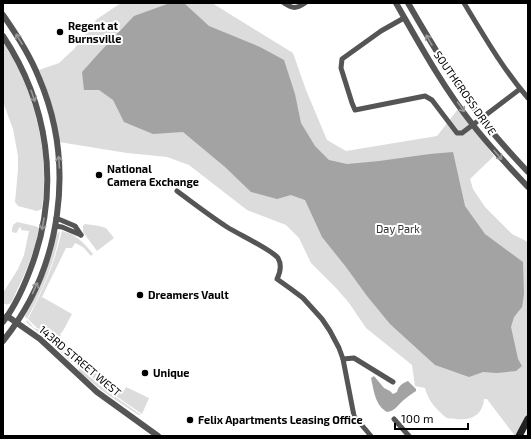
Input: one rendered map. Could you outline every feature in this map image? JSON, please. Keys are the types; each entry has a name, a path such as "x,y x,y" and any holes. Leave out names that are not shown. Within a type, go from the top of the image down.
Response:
{"main road":[{"path":"519,436 528,418"}],"street":[{"path":"284,3 295,8 305,3"},
{"name":"SOUTHCROSS DRIVE","path":"396,3 434,68 473,125 528,187"},
{"name":"SOUTHCROSS DRIVE","path":"408,3 448,71 482,119 528,172"},
{"path":"464,3 489,44 520,89 528,98"},
{"path":"3,15 24,47 35,68 43,89 52,116 57,144 59,168 59,191 56,218 48,257 30,300 17,323 3,341"},
{"path":"404,18 381,31 342,59 341,68 355,110 425,96 432,100 457,133 462,133 520,89"},
{"path":"3,36 19,63 36,103 45,146 48,179 47,201 39,245 29,273 3,322"},
{"path":"177,191 227,227 277,257 281,269 277,279 303,298 322,319 336,342 343,359 354,416 371,436"},
{"path":"55,226 81,235 75,226 56,218"},
{"name":"143RD STREET WEST","path":"7,316 40,339 97,392 158,436"},
{"path":"343,359 354,358 393,382"},
{"path":"394,419 409,436"}],"green space":[{"name":"Day Park","path":"121,3 212,3 293,53 306,90 327,140 346,151 437,136 458,109 494,156 470,179 473,189 485,207 512,234 528,242 528,419 519,436 515,436 487,399 484,399 479,413 471,418 446,418 431,402 425,388 415,386 412,365 366,328 349,303 311,263 299,238 286,225 247,210 189,165 167,157 127,153 59,142 57,124 50,99 39,70 59,63 74,49 97,19"},
{"path":"3,42 23,80 37,121 44,164 44,186 42,209 37,211 18,206 15,202 18,156 13,129 3,102"},
{"path":"17,222 35,226 39,228 39,230 24,276 13,300 7,304 3,303 3,293 18,269 24,255 29,231 21,230 21,227 16,233 12,232 13,225"},
{"path":"85,224 106,228 114,238 97,251 83,232 83,226"},
{"path":"60,231 55,254 47,276 27,319 25,316 43,278 52,253 55,238"},
{"path":"62,231 71,234 86,246 93,254 91,256 83,247 75,243 72,248 66,248 42,297 72,314 60,334 59,339 77,356 75,362 53,340 28,319 50,271"},
{"path":"27,320 34,328 40,330 55,343 74,362 71,362 26,322"},
{"path":"87,363 124,391 126,387 149,398 142,414 87,373 80,366"},
{"path":"79,367 103,388 141,415 100,389 79,371"}],"shaded area":[{"name":"Day Park","path":"170,3 184,3 209,26 260,47 284,60 295,94 301,123 315,146 329,160 347,164 453,152 465,206 485,234 523,262 524,294 522,307 514,317 511,327 518,359 522,366 516,371 497,373 483,372 469,377 435,365 390,324 367,296 322,237 305,200 291,195 277,199 251,192 225,167 183,132 153,134 124,122 113,100 99,90 84,90 82,72 134,16"},
{"path":"374,376 384,388 393,394 397,392 401,385 408,381 416,389 416,391 395,409 387,412 377,402 371,378"}],"place":[{"name":"Regent at Burnsville","path":"60,32"},
{"name":"National Camera Exchange","path":"99,175"},
{"name":"Dreamers Vault","path":"140,295"},
{"name":"Unique","path":"145,373"},
{"name":"Felix Apartments Leasing Office","path":"190,420"}]}
